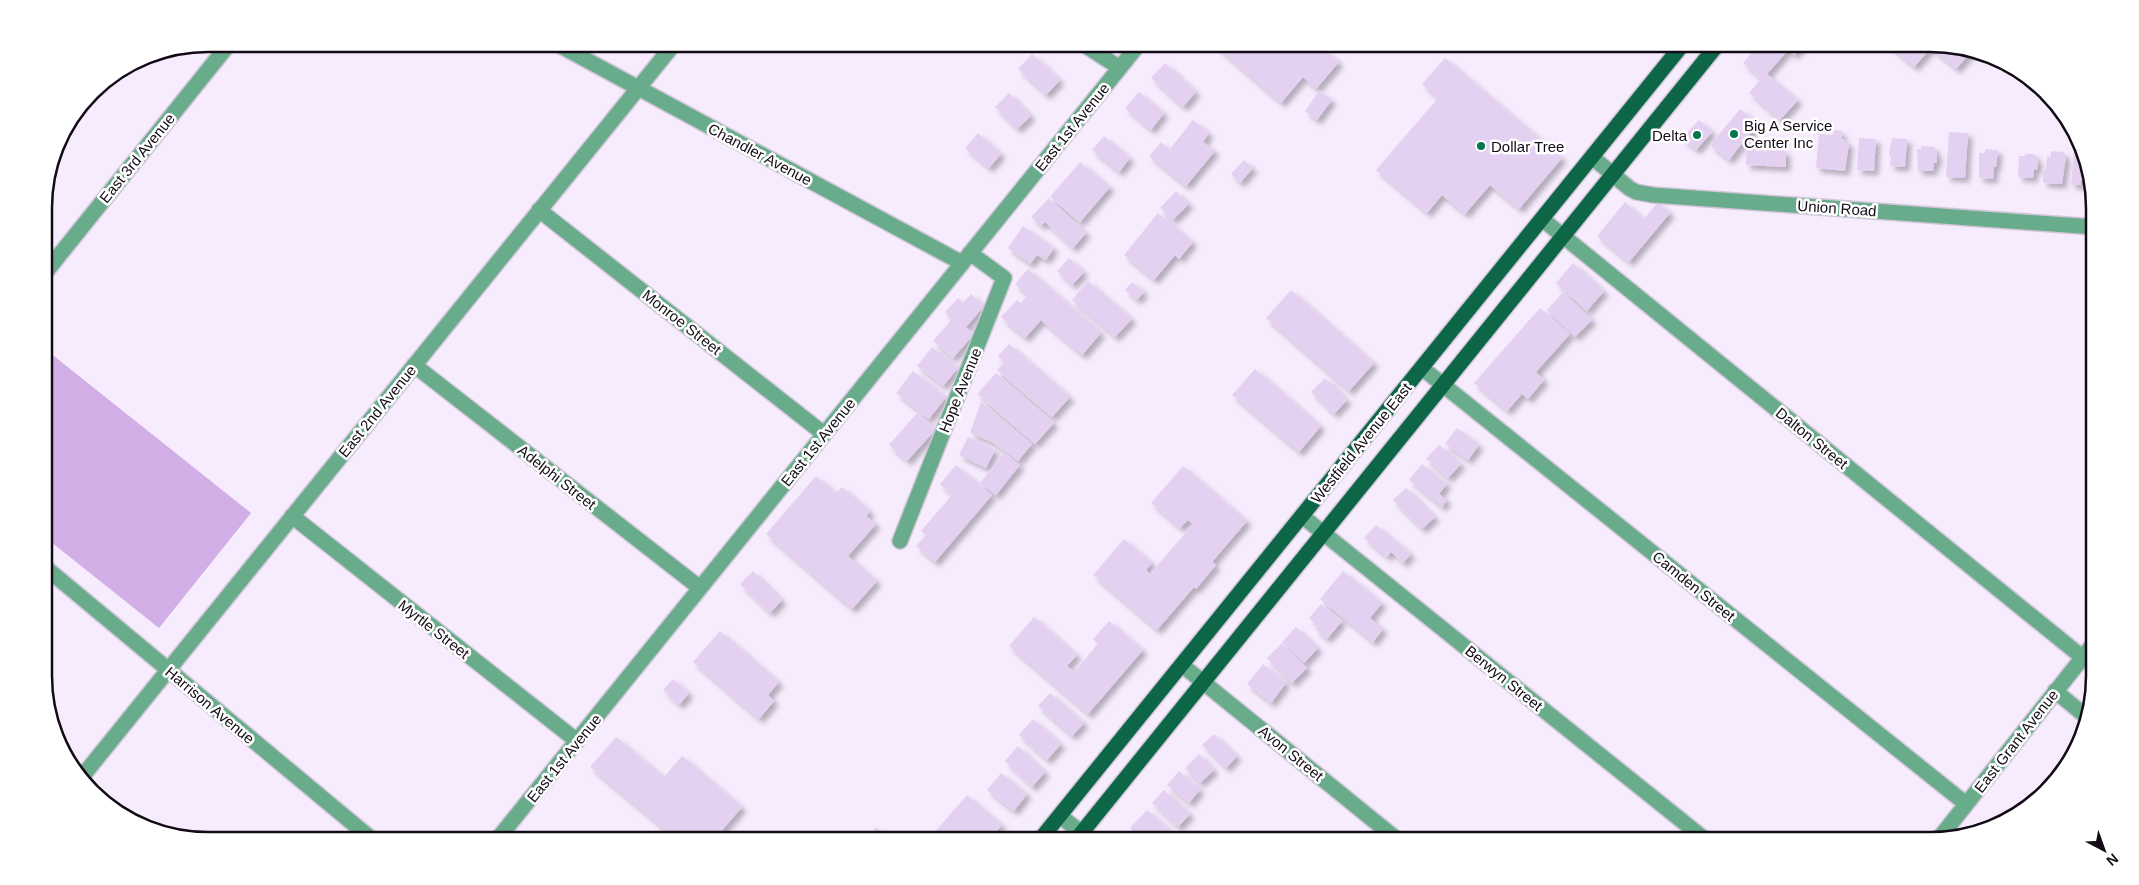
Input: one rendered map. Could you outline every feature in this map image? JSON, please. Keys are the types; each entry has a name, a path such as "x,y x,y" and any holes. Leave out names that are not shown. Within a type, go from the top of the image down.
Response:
{"main road":[{"name":"Westfield Avenue East","path":"1047,832 1677,52"},
{"name":"Westfield Avenue East","path":"1088,832 1204,682 1712,52"}],"street":[{"name":"East 3rd Avenue","path":"53,262 223,52"},
{"name":"Chandler Avenue","path":"572,52 966,258"},
{"name":"East 2nd Avenue","path":"86,772 667,52"},
{"path":"1095,52 1120,68"},
{"name":"East 1st Avenue","path":"503,832 1133,52"},
{"name":"Union Road","path":"1592,157 1636,192 1653,195 2086,226"},
{"name":"Monroe Street","path":"539,210 824,434"},
{"name":"Dalton Street","path":"1542,219 2082,657"},
{"name":"Hope Avenue","path":"900,541 1004,278 966,258"},
{"name":"Adelphi Street","path":"414,365 700,588"},
{"name":"Camden Street","path":"1422,368 1966,804"},
{"name":"Myrtle Street","path":"292,516 577,741"},
{"name":"Berwyn Street","path":"1302,516 1695,832"},
{"name":"Harrison Avenue","path":"52,573 363,832"},
{"name":"East Grant Avenue","path":"1944,832 2086,652"},
{"name":"Avon Street","path":"1182,664 1388,832"},
{"path":"2055,692 2082,713"},
{"path":"1060,816 1077,832"}],"shaded area":[{"path":"53,355 251,513 159,628 52,543"}],"building":[{"path":"1222,52 1327,52 1339,62 1316,89 1303,77 1281,103"},
{"path":"1752,52 1786,52 1767,74 1798,100 1780,120 1749,93 1761,79 1743,63"},
{"path":"1896,52 1927,52 1914,67"},
{"path":"1936,53 1967,57 1956,69"},
{"path":"1032,54 1060,80 1046,95 1018,69"},
{"path":"1445,58 1562,158 1519,209 1490,185 1465,214 1442,195 1427,213 1376,170 1438,98 1422,84"},
{"path":"1165,63 1196,92 1183,107 1151,78"},
{"path":"1319,91 1332,100 1317,120 1305,111"},
{"path":"1139,92 1164,113 1151,130 1125,108"},
{"path":"1009,93 1031,116 1017,129 995,107"},
{"name":"Big A Service Center Inc","path":"1740,109 1758,123 1729,160 1710,145"},
{"path":"1193,120 1209,133 1203,142 1215,151 1186,186 1149,156 1161,142 1169,150"},
{"name":"Delta","path":"1699,120 1712,132 1696,150 1682,138"},
{"path":"1834,130 1842,131 1841,139 1845,139 1844,142 1849,143 1845,171 1816,168 1819,134 1833,135"},
{"path":"1949,132 1968,133 1965,178 1946,177"},
{"path":"978,133 1001,154 989,168 965,148"},
{"path":"1104,136 1130,158 1119,172 1092,150"},
{"path":"1859,138 1876,139 1874,171 1857,170"},
{"path":"1892,138 1907,139 1905,167 1890,166 1891,157 1889,154"},
{"path":"1747,142 1775,144 1775,150 1786,151 1786,167 1746,165"},
{"path":"1921,146 1935,147 1934,152 1937,152 1937,163 1934,163 1933,171 1918,171 1917,149 1921,149"},
{"path":"1985,149 1998,150 1993,179 1979,178 1979,153 1985,153"},
{"path":"2074,149 2084,180 2081,180 2081,185 2071,185"},
{"path":"2051,151 2064,152 2064,156 2066,156 2062,184 2043,183 2043,170 2046,170 2047,156 2051,157"},
{"path":"2025,154 2035,154 2035,159 2038,159 2037,170 2034,169 2033,178 2018,177 2019,156 2025,156"},
{"path":"1244,160 1253,168 1240,183 1231,174"},
{"path":"1080,162 1110,187 1080,222 1050,197"},
{"path":"1176,191 1189,204 1173,220 1160,208"},
{"path":"1049,198 1086,233 1073,248 1045,222 1041,226 1031,217"},
{"path":"1625,202 1644,219 1658,202 1670,213 1629,262 1597,236"},
{"path":"1158,213 1193,242 1179,259 1175,255 1154,280 1124,255"},
{"path":"1023,226 1054,248 1046,260 1037,255 1030,264 1008,248"},
{"path":"1069,258 1084,272 1072,285 1057,271"},
{"path":"1573,263 1604,291 1587,311 1556,283"},
{"path":"1028,269 1101,333 1082,355 1041,320 1025,338 1001,317 1017,300 1021,303 1028,295 1015,284"},
{"path":"1088,281 1132,319 1115,337 1072,300"},
{"path":"1132,282 1144,292 1137,300 1125,290"},
{"path":"1291,290 1374,363 1349,391 1266,318"},
{"path":"1563,292 1592,320 1575,337 1547,310"},
{"path":"971,294 984,306 966,327 974,334 953,358 933,341 952,319 945,312 958,298 963,303"},
{"path":"1540,308 1570,334 1536,372 1544,380 1528,399 1522,394 1507,411 1474,383"},
{"path":"1009,344 1070,397 1052,417 997,370 1004,362 998,356"},
{"path":"932,347 958,368 943,386 917,366"},
{"path":"1255,369 1321,426 1299,452 1232,395"},
{"path":"913,371 946,397 929,419 896,393"},
{"path":"996,373 1054,423 1035,444 977,394"},
{"path":"1325,378 1347,400 1334,414 1311,392"},
{"path":"981,402 1032,444 1018,461 992,442 970,433"},
{"path":"917,413 936,429 907,461 889,445"},
{"path":"1457,428 1479,445 1468,460 1445,444"},
{"path":"968,437 995,450 986,468 959,455"},
{"path":"1439,445 1461,464 1448,478 1426,459"},
{"path":"1004,453 1020,465 996,495 980,483"},
{"path":"1422,464 1447,484 1439,494 1447,500 1442,507 1409,480"},
{"path":"956,465 992,495 935,562 916,546 926,535 921,531 952,495 940,484"},
{"path":"1183,466 1247,521 1212,562 1216,565 1196,589 1194,587 1157,630 1093,575 1124,539 1152,563 1146,570 1150,574 1193,524 1188,520 1180,528 1151,503"},
{"path":"816,476 836,493 842,487 870,511 866,516 876,524 848,556 877,581 852,609 766,534"},
{"path":"1406,488 1435,517 1422,529 1393,500"},
{"path":"1376,525 1411,554 1403,563 1391,552 1387,557 1364,538"},
{"path":"753,571 782,600 770,613 740,584"},
{"path":"1343,571 1382,603 1370,618 1383,629 1373,642 1320,599"},
{"path":"1321,604 1342,621 1327,639 1315,629 1318,626 1309,618"},
{"path":"1034,617 1077,655 1067,666 1074,672 1098,644 1093,639 1109,621 1143,650 1088,714 1009,646"},
{"path":"1296,627 1318,648 1304,663 1282,642"},
{"path":"720,631 779,682 768,695 774,701 759,719 693,662"},
{"path":"1282,643 1307,668 1292,683 1267,658"},
{"path":"1263,664 1286,683 1271,703 1247,684"},
{"path":"673,679 689,693 679,705 663,690"},
{"path":"1050,693 1084,723 1072,736 1038,706"},
{"path":"1033,719 1061,744 1047,760 1019,735"},
{"path":"1214,734 1237,756 1226,768 1202,745"},
{"path":"616,737 664,777 682,756 742,807 721,832 668,832 590,767"},
{"path":"1018,746 1045,772 1032,787 1005,761"},
{"path":"1199,754 1214,770 1200,783 1185,768"},
{"path":"1179,771 1200,790 1189,803 1167,785"},
{"path":"1001,773 1027,794 1014,811 987,790"},
{"path":"1164,790 1190,814 1178,827 1152,803"},
{"path":"967,795 1002,825 996,832 935,832"},
{"path":"1147,810 1170,830 1168,832 1134,832 1130,828"},
{"path":"876,827 882,832 872,832"}],"place":[{"name":"Big A Service Center Inc","path":"1734,134"},
{"name":"Delta","path":"1697,135"},
{"name":"Dollar Tree","path":"1481,146"}]}
